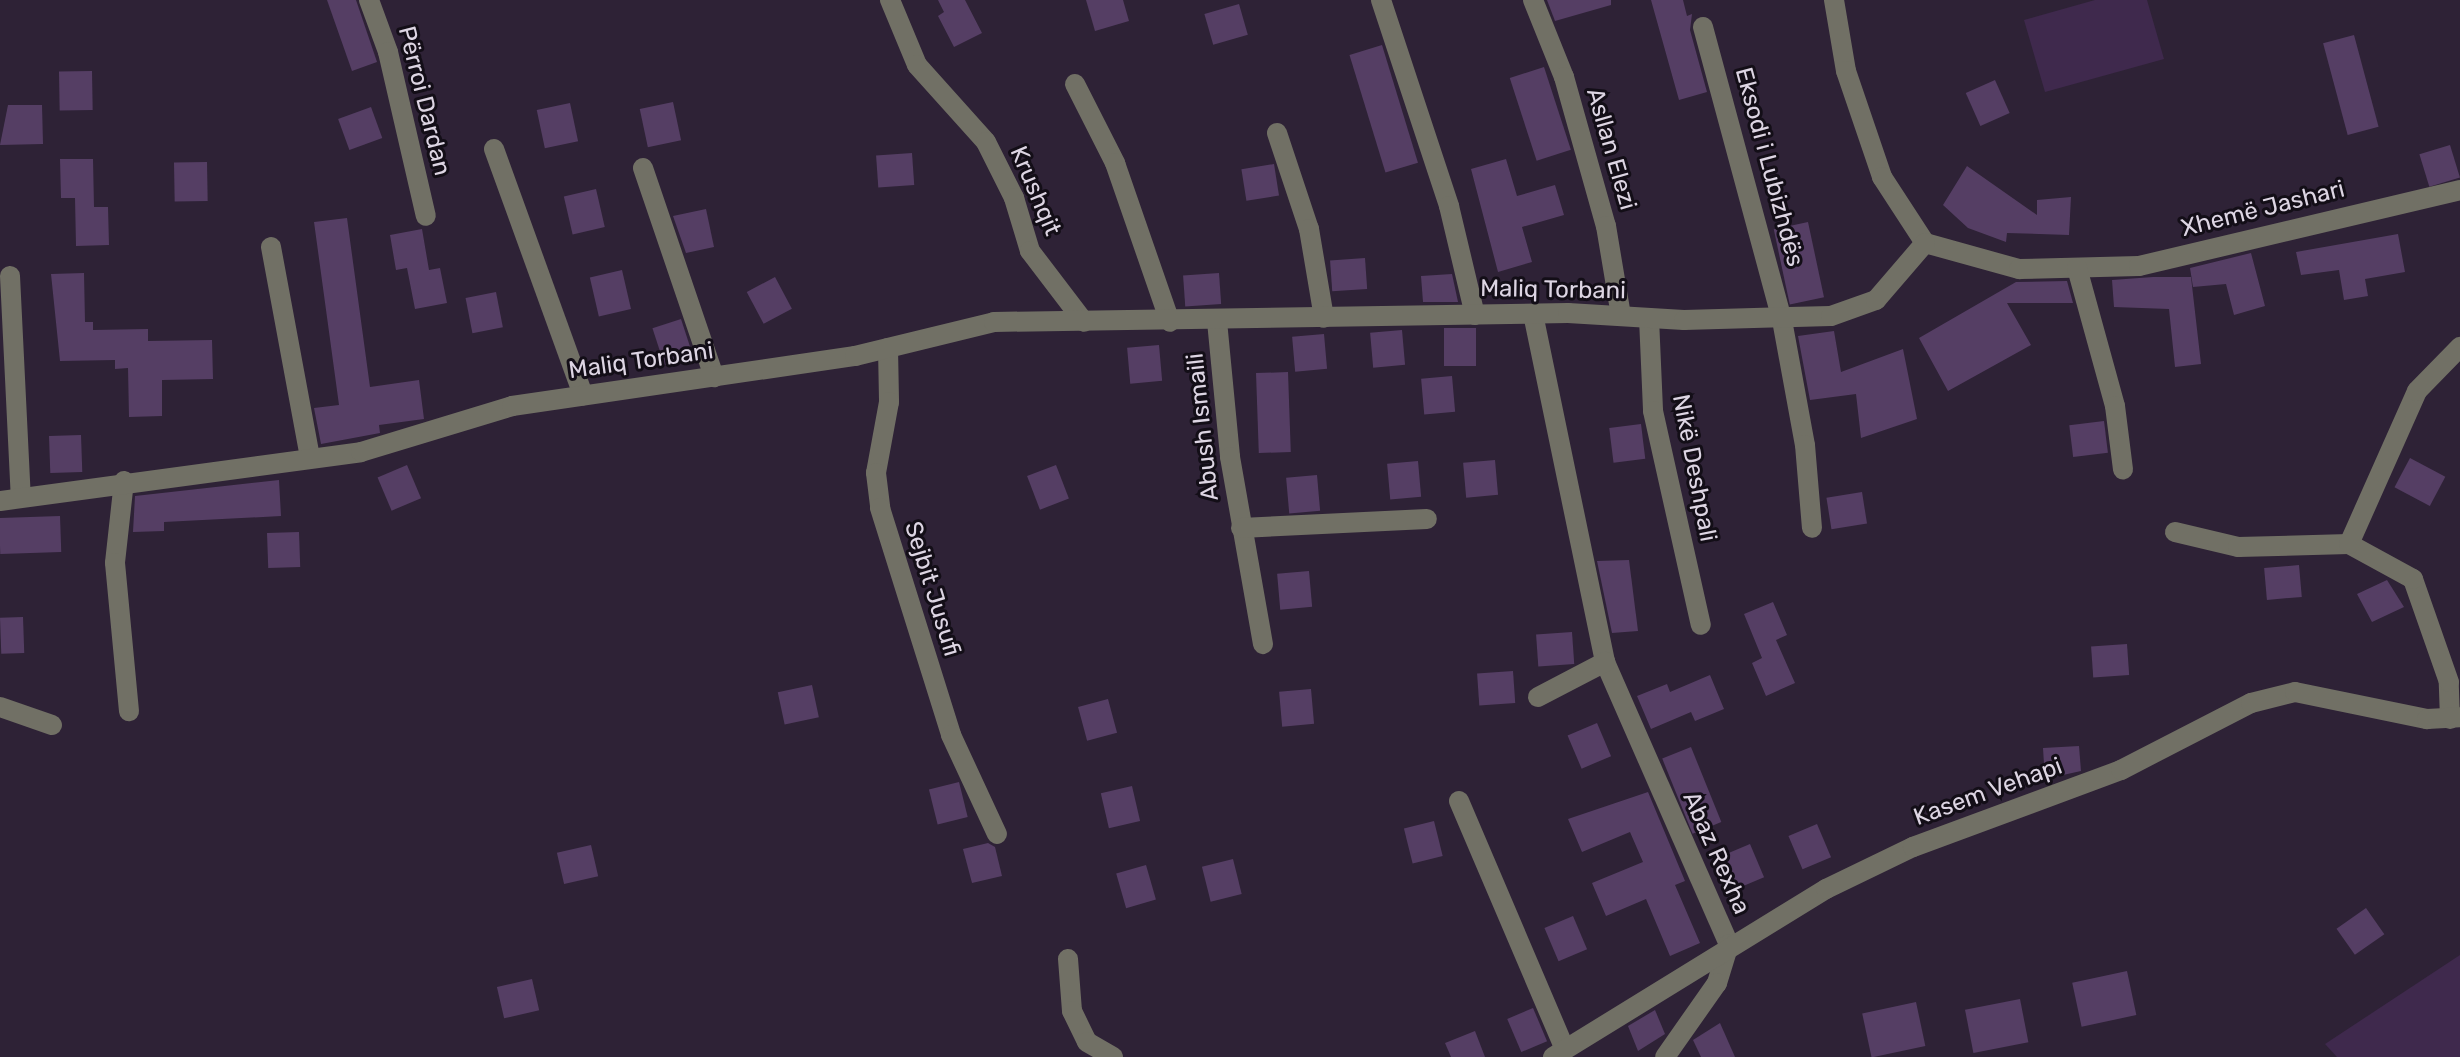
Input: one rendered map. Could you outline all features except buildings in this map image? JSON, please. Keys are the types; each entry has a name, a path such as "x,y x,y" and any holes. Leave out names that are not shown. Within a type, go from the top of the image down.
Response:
{"street":[{"name":"Përroi Dardan","path":"369,0 388,52 426,216"},
{"name":"Krushqit","path":"890,0 917,65 986,142 1014,198 1030,251 1084,322"},
{"path":"1381,0 1449,206 1475,315"},
{"name":"Asllan Elezi","path":"1533,0 1564,77 1606,226 1621,316"},
{"path":"1834,0 1846,71 1882,177 1925,243"},
{"name":"Eksodi i Lubizhdës","path":"1703,27 1782,320"},
{"path":"1075,84 1115,163 1170,322"},
{"path":"1277,133 1309,229 1324,318"},
{"path":"494,149 583,395"},
{"path":"643,168 714,377"},
{"name":"Xhemë Jashari","path":"1925,243 2019,269 2139,266 2460,190"},
{"name":"Maliq Torbani","path":"0,501 124,481 361,452 512,406 888,348 994,322 1170,322 1533,314 1782,320 1831,316 1876,300 1925,243"},
{"path":"271,247 310,457"},
{"path":"2077,268 2115,406 2123,469"},
{"path":"10,276 21,497"},
{"name":"Abaz Rexha","path":"1533,314 1605,662 1729,944 1717,983 1665,1057"},
{"name":"Nikë Deshpali","path":"1649,318 1653,411 1701,625"},
{"path":"1782,320 1805,445 1812,528"},
{"name":"Abush Ismaili","path":"1217,321 1241,528 1263,644"},
{"path":"2349,544 2417,391 2460,347"},
{"name":"Sejbit Jusufi","path":"888,348 889,402 876,473 880,508 951,735 997,834"},
{"path":"124,481 115,563 129,711"},
{"name":"Abush Ismaili","path":"1241,528 1427,519"},
{"path":"2175,532 2238,547 2349,544 2413,579 2449,682 2455,718"},
{"path":"1538,697 1605,662"},
{"name":"Kasem Vehapi","path":"1459,801 1559,1053 1729,944 1913,847 2121,770 2251,703 2295,692 2398,715 2455,718"},
{"path":"0,707 52,725"},
{"path":"1068,959 1072,1011 1087,1042 1113,1057"}],"shaded area":[{"path":"2095,0 2147,0 2164,59 2045,92 2024,20"},
{"path":"2460,955 2460,1057 2337,1057 2325,1044"}]}
